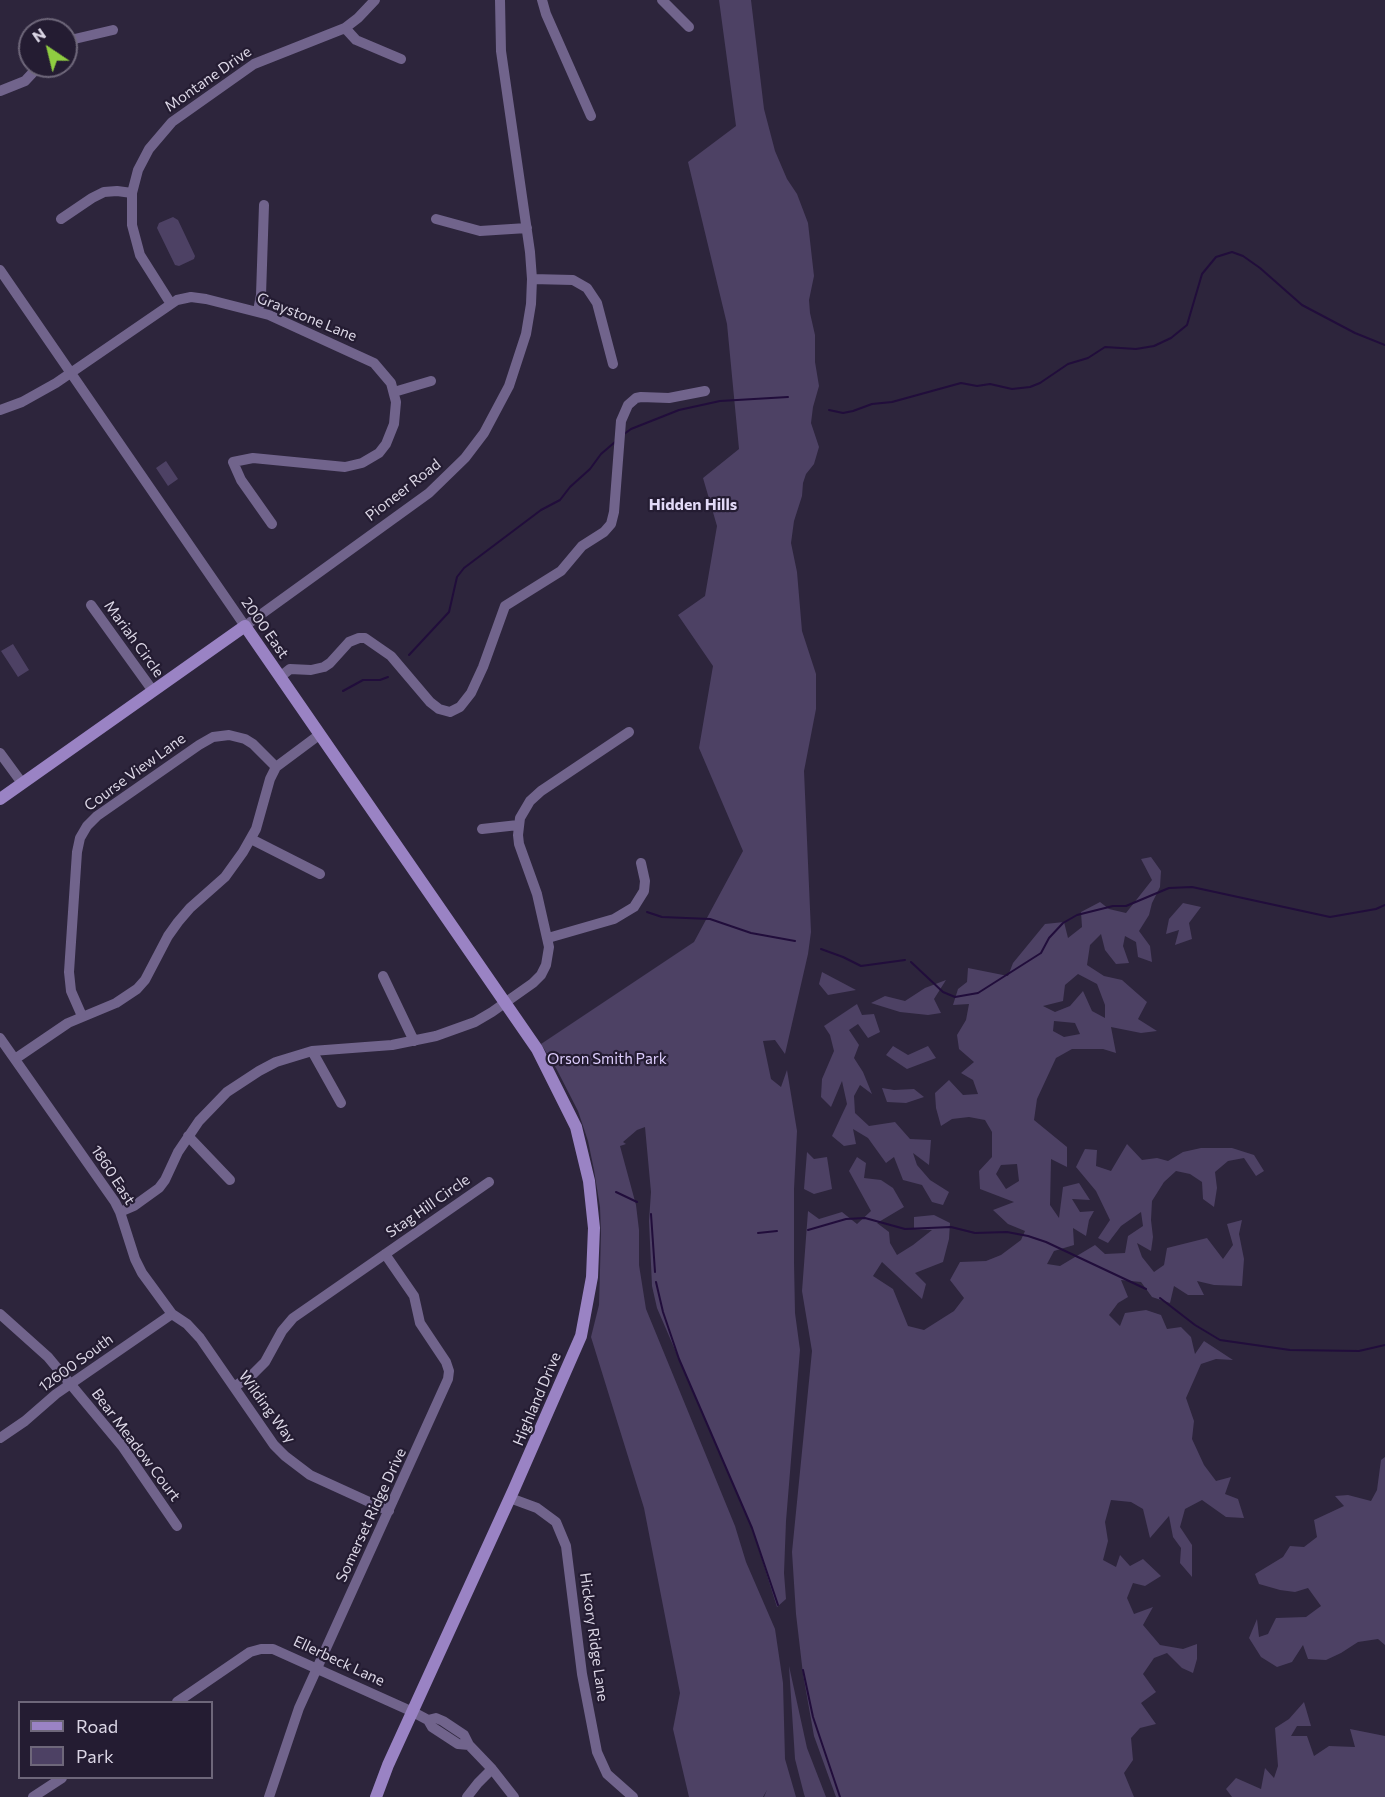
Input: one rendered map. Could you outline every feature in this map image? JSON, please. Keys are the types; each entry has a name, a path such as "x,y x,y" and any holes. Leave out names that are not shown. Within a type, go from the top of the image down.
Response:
{"street":[{"name":"Montane Drive","path":"171,304 145,264 136,245 132,225 132,193 138,170 149,149 163,131 182,114 260,60 345,28 375,0"},
{"name":"Pioneer Road","path":"0,799 429,493 465,458 484,433 502,402 518,365 528,324 532,279 527,228 501,51 500,0"},
{"path":"542,0 546,15 591,116"},
{"path":"662,0 689,27"},
{"path":"345,28 356,40 401,59"},
{"path":"78,38 113,30"},
{"path":"0,91 28,78"},
{"path":"61,219 104,192 132,193"},
{"path":"258,311 261,295 264,205"},
{"path":"436,219 480,231 527,228"},
{"name":"2000 East","path":"0,270 505,1003"},
{"path":"532,279 573,280 587,288 597,303 613,364"},
{"name":"Graystone Lane","path":"0,410 33,397 171,304 184,298 199,298 258,311 367,358 380,369 394,392"},
{"path":"272,524 241,480 233,462 253,458 345,467 362,463 379,453 391,435 396,413 394,392 431,381"},
{"path":"280,677 290,669 311,670 324,667 349,642 365,638 391,656 439,710 450,712 460,707 471,693 483,667 505,606 561,571 586,542 608,528 614,512 620,426 624,410 636,398 669,398 705,391"},
{"name":"Mariah Circle","path":"91,605 153,691"},
{"path":"120,1212 134,1206 159,1188 188,1136 212,1105 242,1080 276,1062 312,1051 414,1041 436,1036 475,1022 533,983 541,975 548,955 548,938 531,874 519,844 518,825 526,806 535,796 629,732"},
{"name":"Course View Lane","path":"82,1016 70,985 69,965 77,852 80,838 87,826 97,816 189,751 213,737 229,735 245,739 276,767"},
{"path":"15,1059 56,1030 82,1016 116,1003 137,989 178,922 190,908 225,877 251,839 276,767 319,735"},
{"path":"0,753 22,783"},
{"path":"482,829 518,825"},
{"path":"251,839 320,874"},
{"path":"548,938 614,919 634,907 644,891 645,881 641,863"},
{"path":"383,976 414,1041"},
{"name":"Highland Drive","path":"376,1797 388,1765 581,1336 592,1277 594,1228 590,1181 576,1127 537,1049 505,1003"},
{"name":"1860 East","path":"0,1038 120,1212 138,1266 172,1314"},
{"path":"312,1051 341,1103"},
{"path":"188,1136 230,1180"},
{"name":"Stag Hill Circle","path":"234,1387 265,1362 282,1331 293,1318 489,1182"},
{"name":"Somerset Ridge Drive","path":"269,1797 299,1708 445,1388 449,1371 442,1354 420,1323 414,1296 385,1254"},
{"name":"Bear Meadow Court","path":"0,1314 35,1344 122,1446 177,1526"},
{"name":"12600 South","path":"0,1438 70,1384 172,1314"},
{"name":"Wilding Way","path":"172,1314 194,1331 274,1445 297,1466 310,1475 389,1511"},
{"name":"Hickory Ridge Lane","path":"510,1498 537,1508 556,1522 566,1546 582,1674 597,1752 607,1774 633,1797"},
{"name":"Ellerbeck Lane","path":"178,1701 245,1655 267,1648 279,1650 413,1712 428,1720 432,1727 458,1744 469,1745 492,1768 514,1797"},
{"path":"467,1797 492,1768"},
{"path":"33,1797 60,1779"}],"green space":[{"name":"Orson Smith Park","path":"719,0 751,0 764,109 775,151 787,179 797,194 808,223 814,276 809,300 815,335 815,362 819,386 811,423 819,447 814,464 806,474 803,483 791,543 797,572 802,631 816,674 816,709 804,771 811,932 785,1054 775,1040 763,1041 771,1079 781,1087 787,1070 797,1131 794,1262 795,1313 800,1350 786,1521 784,1573 786,1599 777,1607 753,1531 657,1308 652,1286 649,1221 651,1192 645,1127 637,1130 623,1142 626,1144 620,1146 636,1205 639,1265 646,1309 735,1526 746,1562 775,1629 783,1683 785,1759 796,1797 764,1797 767,1790 763,1797 689,1797 673,1729 680,1693 644,1508 591,1337 599,1305 601,1234 600,1207 594,1170 578,1111 541,1044 694,942 743,851 699,748 713,666 678,615 705,596 717,526 703,478 739,449 727,324 688,162 736,126"},
{"path":"173,217 178,220 195,256 194,259 179,266 175,265 157,228 159,223"},
{"path":"166,461 178,479 168,486 156,468"},
{"path":"13,644 29,670 18,677 1,651"},
{"path":"1151,857 1161,871 1160,887 1149,915 1139,931 1150,946 1152,962 1138,957 1136,942 1125,936 1123,946 1129,963 1116,964 1105,950 1101,934 1090,945 1087,965 1104,976 1122,980 1147,1002 1138,1019 1157,1031 1141,1033 1111,1027 1116,1053 1103,1049 1072,1049 1056,1058 1037,1099 1034,1120 1067,1147 1067,1167 1051,1159 1050,1205 1059,1218 1063,1187 1079,1183 1090,1200 1072,1199 1080,1212 1094,1211 1089,1220 1086,1236 1073,1228 1074,1245 1054,1251 1047,1264 1060,1266 1095,1245 1105,1254 1125,1253 1128,1236 1143,1226 1141,1212 1121,1226 1108,1243 1098,1238 1110,1220 1096,1191 1076,1167 1085,1149 1097,1150 1096,1166 1111,1171 1127,1144 1142,1160 1157,1158 1168,1161 1183,1152 1201,1148 1232,1148 1254,1155 1264,1171 1256,1176 1244,1158 1228,1161 1215,1172 1217,1188 1214,1207 1203,1199 1202,1182 1190,1174 1176,1171 1164,1182 1152,1201 1151,1251 1137,1243 1142,1257 1154,1272 1164,1265 1167,1248 1207,1238 1223,1259 1233,1245 1227,1224 1242,1220 1239,1234 1244,1259 1242,1286 1214,1285 1197,1281 1204,1295 1188,1295 1174,1286 1170,1303 1152,1297 1141,1282 1121,1280 1128,1297 1118,1303 1109,1315 1120,1326 1125,1313 1146,1310 1161,1315 1167,1329 1181,1327 1191,1337 1195,1354 1204,1341 1233,1360 1216,1359 1201,1364 1186,1398 1194,1421 1192,1439 1204,1465 1216,1481 1231,1477 1225,1494 1238,1499 1244,1518 1226,1517 1202,1500 1185,1509 1180,1527 1192,1545 1192,1577 1180,1563 1181,1548 1173,1537 1169,1516 1150,1538 1143,1509 1131,1502 1111,1500 1105,1522 1108,1541 1103,1560 1116,1567 1120,1555 1130,1566 1143,1559 1161,1576 1145,1586 1133,1583 1127,1598 1134,1614 1153,1607 1143,1625 1160,1645 1183,1649 1197,1644 1197,1659 1193,1673 1182,1668 1167,1653 1154,1658 1143,1674 1156,1692 1141,1703 1156,1724 1140,1728 1131,1738 1133,1760 1124,1773 1134,1797 836,1797 814,1736 803,1674 792,1552 812,1351 802,1291 808,1211 819,1219 842,1212 857,1224 871,1211 849,1171 857,1157 866,1163 864,1178 881,1180 893,1188 904,1207 877,1223 889,1232 890,1243 897,1255 932,1230 914,1229 914,1217 934,1215 950,1223 949,1239 943,1262 915,1273 926,1284 922,1299 882,1262 873,1276 893,1289 908,1326 924,1330 954,1311 964,1298 950,1280 960,1262 986,1261 1001,1255 1021,1240 1025,1231 1008,1224 993,1210 1014,1202 980,1189 979,1171 992,1157 992,1132 985,1120 969,1117 952,1119 941,1126 936,1108 935,1093 949,1080 963,1095 978,1094 973,1080 961,1073 974,1062 959,1049 957,1035 966,1020 969,1004 953,1005 958,989 967,982 968,968 1008,976 1013,963 1045,924 1064,922 1068,938 1082,927 1081,912 1100,902 1109,909 1126,913 1152,880 1141,859","holes":["1078,974 1097,984 1105,1005 1105,1018 1092,1011 1083,991 1070,1006 1055,1012 1043,1006 1063,1001 1065,985","1054,1021 1075,1023 1080,1034 1064,1037 1053,1031","1017,1164 1019,1181 1006,1189 996,1174 1001,1165"]},
{"path":"1183,903 1201,907 1189,923 1192,939 1175,945 1179,930 1166,934 1169,919"},
{"path":"822,972 856,990 828,995 819,984"},
{"path":"946,980 934,999 941,1013 928,1015 900,1012 871,1003 885,996 905,1001 925,988"},
{"path":"857,1004 862,1015 874,1014 880,1032 868,1038 858,1024 849,1030 859,1045 854,1058 872,1094 860,1085 854,1096 855,1113 869,1126 895,1122 910,1139 931,1140 929,1165 913,1153 917,1165 930,1180 949,1192 943,1205 932,1202 922,1185 903,1180 894,1157 886,1163 868,1138 853,1129 856,1144 844,1146 832,1136 847,1104 842,1081 831,1107 821,1097 822,1079 834,1051 830,1035 824,1026"},
{"path":"893,1046 908,1055 928,1046 936,1058 907,1069 886,1055"},
{"path":"882,1088 914,1089 924,1097 906,1103 887,1102"},
{"path":"807,1152 814,1159 827,1157 832,1189 814,1194 804,1189"},
{"path":"1385,1457 1385,1645 1378,1639 1358,1642 1326,1660 1308,1659 1303,1645 1292,1662 1277,1667 1261,1657 1249,1638 1257,1619 1259,1637 1268,1634 1276,1618 1306,1617 1321,1606 1308,1588 1295,1592 1280,1590 1259,1584 1255,1574 1283,1557 1290,1546 1304,1547 1317,1537 1314,1520 1344,1506 1335,1496 1348,1495 1371,1501 1377,1490 1381,1460"},
{"path":"789,1666 807,1748 826,1797 805,1797 804,1794 795,1759"},
{"path":"1304,1702 1311,1726 1297,1726 1291,1736 1307,1736 1314,1756 1329,1746 1355,1747 1350,1729 1385,1736 1385,1797 1232,1797 1226,1789 1236,1778 1261,1789 1265,1768 1274,1778 1278,1766 1275,1728 1289,1719"}],"waterway":[{"path":"829,410 843,413 853,411 872,404 892,402 961,383 977,386 990,384 1012,389 1030,387 1068,364 1088,358 1105,347 1136,349 1154,346 1171,338 1187,325 1202,274 1216,257 1232,252 1243,256 1260,268 1302,305 1355,333 1385,345"},
{"path":"624,434 679,410 720,401 788,397"},
{"path":"409,655 449,612 457,577 464,568 541,510 560,500 601,454 615,442"},
{"path":"343,691 363,680 380,680 388,677"},
{"path":"911,962 943,992 955,997 978,993 1041,953 1049,938 1063,923 1077,915 1113,906 1126,906 1169,888 1192,887 1330,917 1376,909 1385,905"},
{"path":"647,912 662,917 710,919 751,933 795,941"},
{"path":"821,949 861,966 905,960"},
{"path":"616,1192 637,1202"},
{"path":"651,1214 655,1272"},
{"path":"808,1230 846,1219 865,1218 905,1229 951,1227 975,1233 1007,1232 1046,1242 1146,1289"},
{"path":"758,1233 777,1231"},
{"path":"656,1282 663,1312 679,1359 752,1528 778,1605"},
{"path":"1160,1298 1195,1325 1220,1340 1290,1350 1359,1351 1385,1345"},
{"path":"803,1670 813,1717 840,1797"}],"district":[{"name":"Hidden Hills","path":"693,505"}]}
